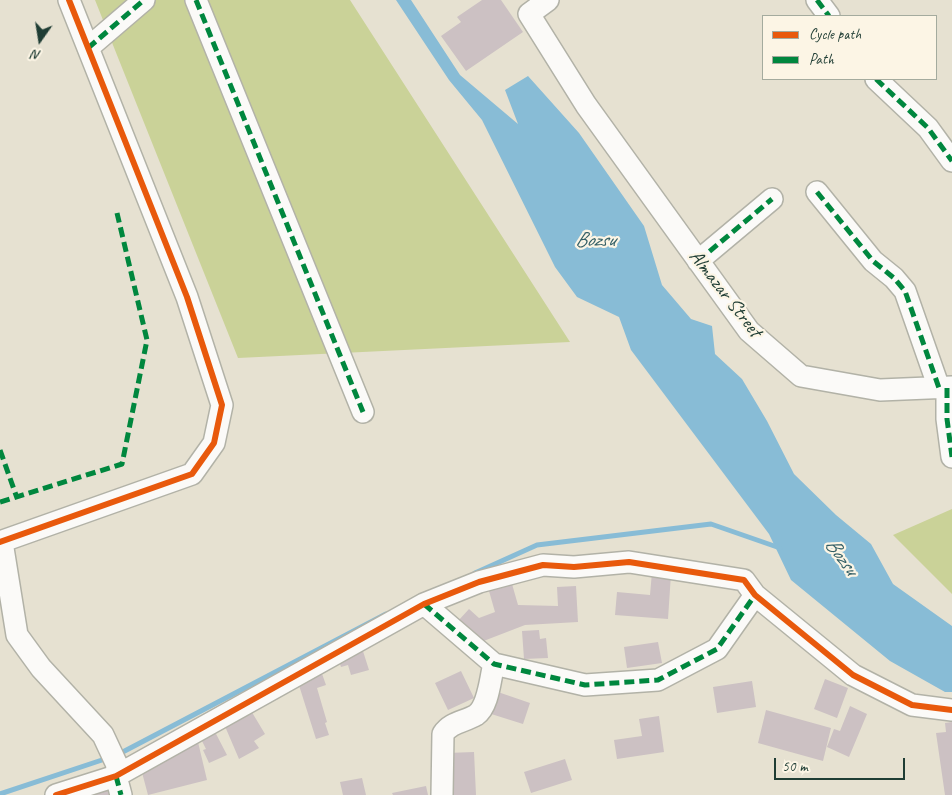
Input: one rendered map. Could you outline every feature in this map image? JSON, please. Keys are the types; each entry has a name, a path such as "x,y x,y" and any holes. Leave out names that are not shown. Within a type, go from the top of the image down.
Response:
{"street":[{"path":"70,0 187,297 222,404 214,442 192,474 1,542 17,635 41,668 103,735 118,779"},
{"path":"88,48 144,0"},
{"path":"196,0 364,412"},
{"name":"Almazar Street","path":"548,0 529,14 586,105 749,331 801,376 880,390 946,388"},
{"path":"817,0 828,15"},
{"path":"877,80 928,128 952,161"},
{"path":"817,192 872,261 894,278 905,292 946,388 947,419 952,457"},
{"path":"698,261 772,198"},
{"path":"56,795 118,779 424,604 479,582 543,565 574,567 629,562 744,580 755,595 853,675 912,705 952,710"},
{"path":"424,604 494,664 585,685 658,680 717,649 755,595"},
{"path":"442,795 443,734 448,727 477,714 485,700 494,664"}],"green space":[{"path":"95,0 350,0 570,342 238,358"},
{"path":"952,509 952,594 893,535"}],"water":[{"name":"Bozsu","path":"396,0 411,0 460,75 518,124 505,90 528,76 579,133 644,226 662,285 691,319 712,326 715,354 742,379 767,421 794,474 836,515 871,544 893,584 952,626 952,692 945,692 890,661 791,580 769,534 631,350 619,317 577,297 555,267 482,120 449,80"}],"building":[{"path":"482,0 501,0 523,32 466,71 441,36 461,22 457,17"},
{"path":"652,572 671,574 668,619 615,615 617,592 650,595"},
{"path":"510,577 518,605 558,606 557,587 576,586 578,622 525,625 481,642 458,621 469,609 479,618 495,612 487,584"},
{"path":"539,630 540,639 546,638 548,658 524,659 522,631"},
{"path":"658,642 662,663 627,668 624,647"},
{"path":"362,648 369,670 351,675 348,665 341,667 337,655"},
{"path":"321,671 326,685 317,688 329,735 316,739 297,679"},
{"path":"461,671 474,698 448,710 435,683"},
{"path":"825,679 848,688 837,718 814,709"},
{"path":"752,681 756,707 717,713 713,687"},
{"path":"495,691 530,703 523,724 488,713"},
{"path":"850,706 867,714 849,757 827,747 834,729 840,731"},
{"path":"250,709 265,734 254,741 259,748 239,759 224,724"},
{"path":"766,710 831,728 823,761 758,743"},
{"path":"659,716 664,752 617,759 614,740 642,736 639,719"},
{"path":"952,722 952,795 945,795 936,733 946,732 945,723"},
{"path":"214,730 227,755 209,763 203,750 206,749 200,737"},
{"path":"198,742 207,780 148,795 140,765"},
{"path":"474,752 476,795 448,795 447,753"},
{"path":"565,759 572,780 531,793 524,772"},
{"path":"362,778 366,795 343,795 340,782"},
{"path":"426,786 428,795 393,795 392,793"},
{"path":"106,787 109,795 80,795"}],"waterway":[{"path":"475,573 537,545 711,524 780,548"},
{"path":"117,755 386,614"},
{"path":"0,794 108,758"}],"marked path":[{"path":"88,48 144,0"},
{"path":"196,0 363,412"},
{"path":"817,0 828,15"},
{"path":"877,80 928,128 952,161"},
{"path":"817,192 873,261 894,278 905,291 939,388"},
{"path":"698,261 772,199"},
{"path":"0,502 122,464 147,340 117,213"},
{"path":"947,388 947,419 952,457"},
{"path":"0,450 17,498"},
{"path":"424,604 494,664 585,685 658,680 717,649 755,595"},
{"path":"116,776 121,795"}],"cycle path":[{"path":"0,542 192,474 214,443 222,405 187,297 69,0"},
{"path":"56,795 116,776 424,604 479,582 543,565 574,567 629,562 744,580 755,595 853,675 912,705 952,710"}]}
